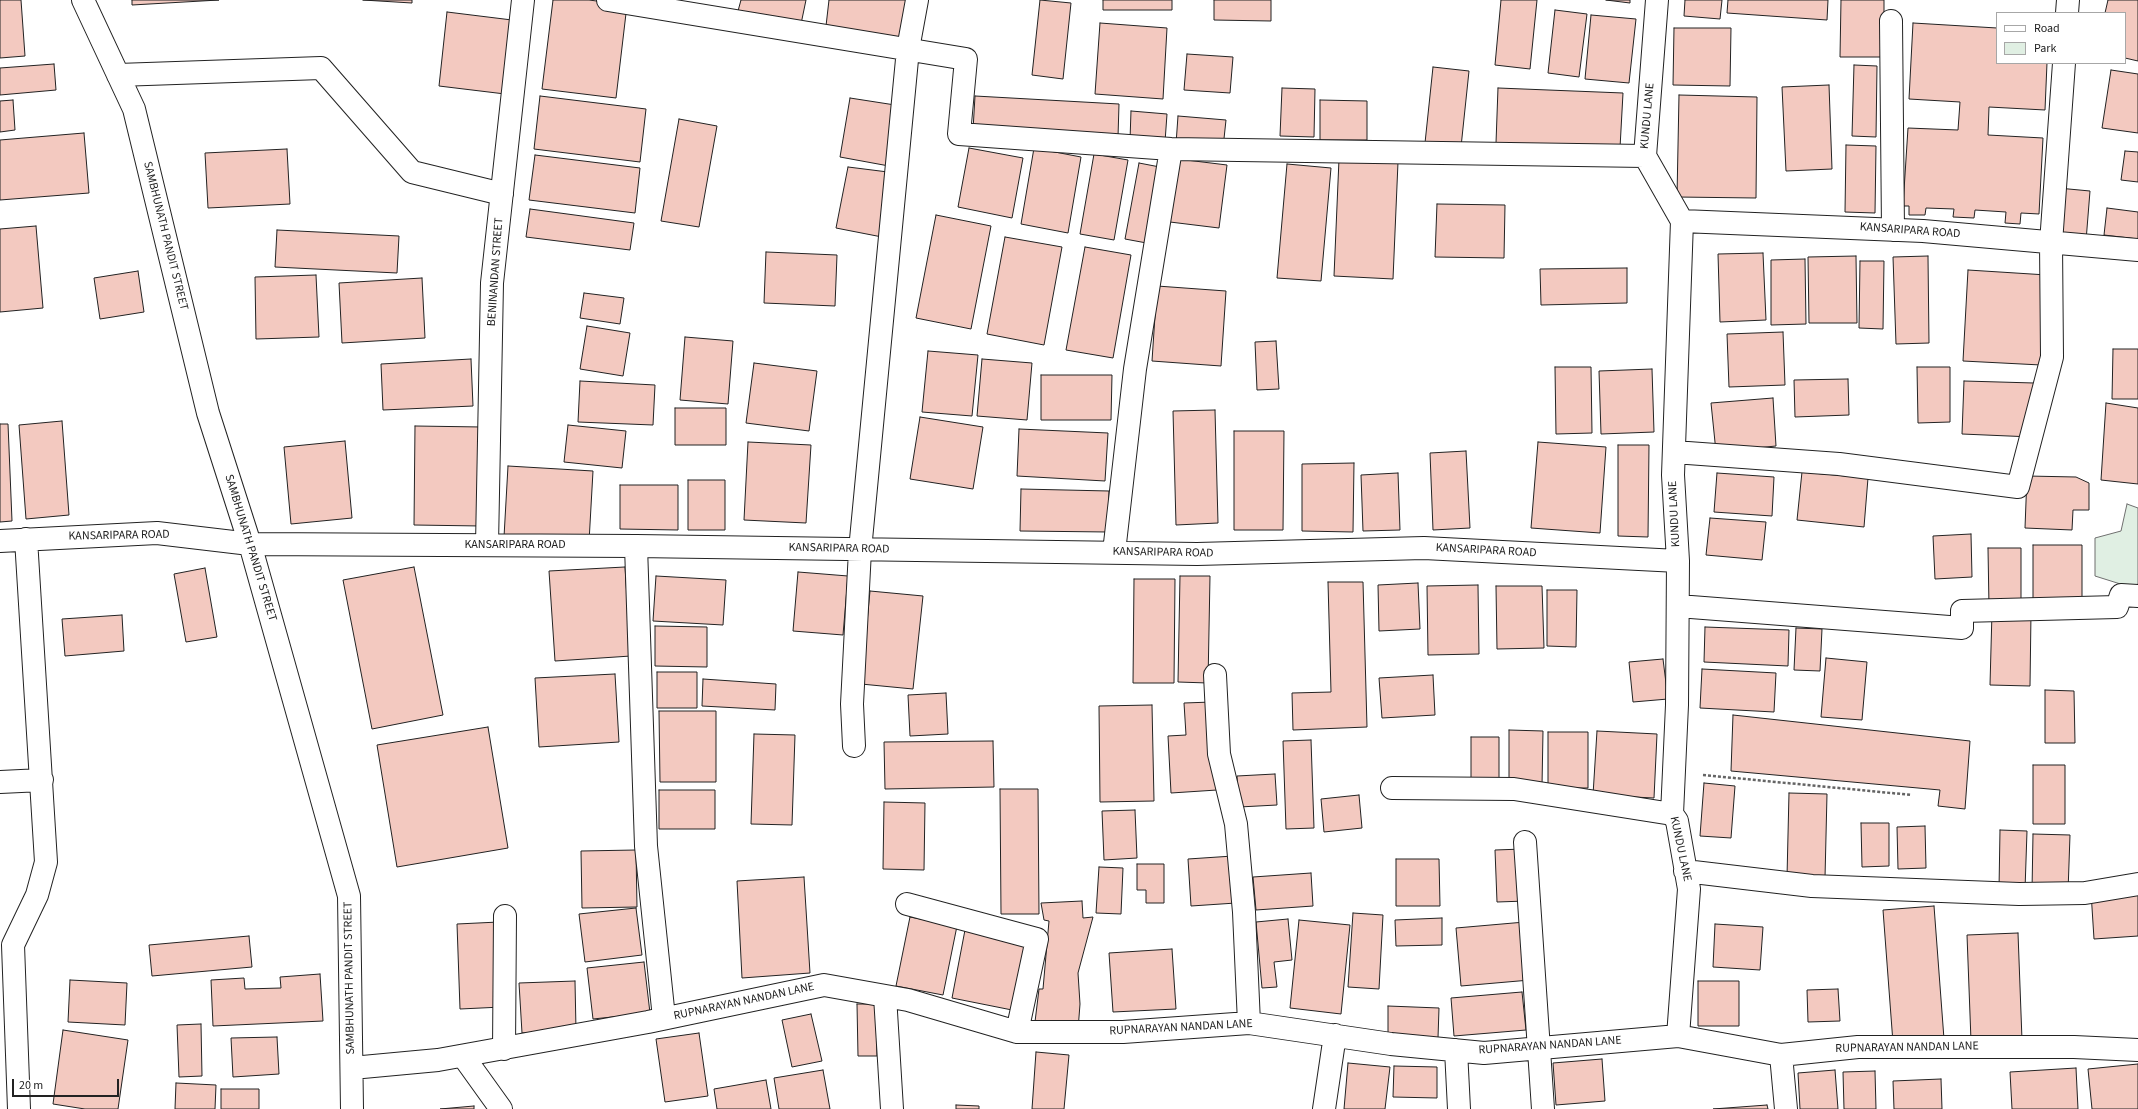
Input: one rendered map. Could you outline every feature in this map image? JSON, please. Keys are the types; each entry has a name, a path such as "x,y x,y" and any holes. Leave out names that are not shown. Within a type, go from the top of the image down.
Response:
{"street":[{"name":"SAMBHUNATH PANDIT STREET","path":"83,0 134,109 208,414 250,544 349,896 352,1109"},
{"name":"BENINANDAN STREET","path":"487,545 492,284 523,0"},
{"path":"608,0 966,59 959,134 1171,149 1645,156"},
{"path":"854,746 852,704 860,550 908,50 917,0"},
{"name":"KUNDU LANE","path":"1657,0 1645,156 1682,221 1673,475 1678,561 1678,606 1677,706 1672,814 1677,821 1689,889 1678,1036"},
{"path":"2067,12 2068,0"},
{"path":"1891,21 1894,230"},
{"path":"1674,452 1839,464 2018,487 2052,357 2051,243 2064,64"},
{"path":"118,75 321,68 412,172 502,194"},
{"path":"1114,552 1135,369 1171,149"},
{"name":"KANSARIPARA ROAD","path":"1682,221 1894,230 2138,250"},
{"name":"KANSARIPARA ROAD","path":"0,541 157,533 250,544 636,546 1204,554 1424,548 1678,561"},
{"path":"20,1109 13,945 37,895 46,862 26,539"},
{"path":"636,546 646,846 664,1018"},
{"path":"1678,606 1962,628 1962,611 2117,608 2121,595 2138,596"},
{"path":"1215,675 1219,754 1236,824 1244,912 1249,1023"},
{"path":"0,782 42,780"},
{"path":"1392,788 1514,789 1672,814"},
{"path":"1525,842 1544,1109"},
{"path":"1685,871 1812,886 2019,894 2085,893 2138,884"},
{"path":"907,904 1037,939 1017,1032"},
{"path":"504,1049 506,916"},
{"name":"RUPNARAYAN NANDAN LANE","path":"352,1068 438,1060 504,1049 824,985 908,1000 1017,1032 1123,1032 1249,1023 1484,1053 1678,1036 1781,1055 1858,1047 2074,1047 2138,1050"},
{"path":"884,996 892,1109"},
{"path":"1324,1109 1335,1035"},
{"path":"1456,1050 1459,1109"},
{"path":"1781,1055 1786,1109"},
{"path":"463,1056 501,1109"}],"path":[{"path":"1674,772 1912,795"}],"green space":[{"path":"2127,504 2138,508 2138,584 2130,587 2095,576 2095,538 2121,531"}],"building":[{"path":"0,0 21,0 25,56 0,58"},
{"path":"132,0 219,0 132,5"},
{"path":"363,0 412,0 412,3"},
{"path":"553,0 589,0 627,5 616,98 542,89"},
{"path":"741,0 806,0 801,24 738,11"},
{"path":"829,0 910,0 903,41 826,26"},
{"path":"1040,0 1071,3 1063,79 1032,75"},
{"path":"1103,0 1172,0 1172,10 1103,10"},
{"path":"1214,0 1271,0 1271,21 1214,20"},
{"path":"1501,0 1537,0 1530,69 1495,65"},
{"path":"1606,0 1630,0 1630,3"},
{"path":"1685,0 1722,0 1720,19 1684,16"},
{"path":"1728,0 1828,0 1827,20 1727,13"},
{"path":"1841,0 1884,0 1884,57 1840,57"},
{"path":"2108,0 2138,0 2138,61 2126,58 2126,12 2105,12"},
{"path":"1555,10 1587,14 1579,77 1548,73"},
{"path":"447,12 512,20 505,94 439,86"},
{"path":"1591,15 1636,19 1629,83 1585,79"},
{"path":"1100,23 1167,28 1163,99 1095,94"},
{"path":"1913,23 1996,28 1996,64 2047,64 2045,110 1989,107 1988,135 2043,138 2039,214 2021,213 2020,224 2005,223 2006,212 1975,210 1974,218 1953,217 1954,209 1926,208 1925,215 1909,215 1909,206 1903,206 1908,128 1958,130 1960,102 1909,99"},
{"path":"1674,28 1731,28 1730,86 1673,85"},
{"path":"1187,54 1233,57 1230,93 1184,90"},
{"path":"54,64 56,90 0,95 0,68"},
{"path":"1854,65 1877,66 1876,137 1852,136"},
{"path":"1433,67 1469,71 1461,147 1425,143"},
{"path":"2111,70 2138,74 2138,133 2102,128"},
{"path":"1829,85 1832,169 1786,171 1782,87"},
{"path":"1282,88 1315,89 1314,137 1280,136"},
{"path":"1498,88 1623,93 1620,148 1496,143"},
{"path":"1679,95 1757,97 1756,198 1677,197"},
{"path":"540,96 646,109 640,162 534,149"},
{"path":"975,96 1119,104 1118,137 973,130"},
{"path":"850,98 895,105 889,166 840,157"},
{"path":"13,100 15,130 0,132 0,101"},
{"path":"1320,100 1367,101 1367,140 1320,140"},
{"path":"1131,111 1167,114 1165,142 1130,140"},
{"path":"1178,116 1226,120 1223,148 1176,144"},
{"path":"679,119 717,126 699,227 661,221"},
{"path":"84,133 89,193 0,200 0,140"},
{"path":"1846,145 1876,146 1875,213 1845,212"},
{"path":"969,148 1023,158 1012,218 958,207"},
{"path":"1034,148 1081,157 1068,233 1021,224"},
{"path":"287,149 290,204 208,208 205,153"},
{"path":"2125,151 2138,152 2138,182 2121,180"},
{"path":"1094,154 1128,160 1114,240 1080,234"},
{"path":"535,155 640,168 635,213 529,200"},
{"path":"1178,159 1227,165 1219,228 1170,222"},
{"path":"1339,159 1398,162 1393,279 1334,276"},
{"path":"1139,163 1165,168 1152,244 1125,239"},
{"path":"1287,164 1331,168 1321,281 1277,278"},
{"path":"848,167 888,172 882,237 836,228"},
{"path":"2058,188 2090,191 2086,241 2054,239"},
{"path":"1437,204 1505,205 1504,258 1435,257"},
{"path":"2107,208 2138,212 2138,239 2104,235"},
{"path":"530,209 634,223 630,250 526,237"},
{"path":"936,215 991,226 971,329 916,318"},
{"path":"36,226 43,308 0,312 0,229"},
{"path":"277,230 399,236 397,273 275,267"},
{"path":"1005,237 1062,247 1044,345 987,334"},
{"path":"1085,247 1131,255 1113,358 1066,350"},
{"path":"766,252 837,255 835,306 764,303"},
{"path":"1763,253 1766,320 1720,322 1718,254"},
{"path":"1856,256 1857,323 1809,323 1808,257"},
{"path":"1928,256 1929,343 1896,344 1893,257"},
{"path":"1805,259 1806,324 1771,325 1771,260"},
{"path":"1860,261 1884,261 1883,329 1859,328"},
{"path":"1627,268 1627,303 1541,305 1540,269"},
{"path":"1968,270 2047,275 2041,365 1963,361"},
{"path":"138,271 144,312 100,319 94,278"},
{"path":"316,275 319,337 256,339 255,277"},
{"path":"422,278 425,338 342,343 339,283"},
{"path":"1157,286 1226,291 1221,366 1152,361"},
{"path":"584,293 624,298 620,324 580,318"},
{"path":"587,326 630,333 623,376 580,369"},
{"path":"1783,332 1785,385 1729,387 1727,334"},
{"path":"685,337 733,341 728,404 680,400"},
{"path":"1276,341 1279,389 1257,390 1255,342"},
{"path":"2113,349 2138,349 2138,399 2112,399"},
{"path":"928,351 978,355 972,416 922,412"},
{"path":"471,359 473,406 383,410 381,364"},
{"path":"982,359 1032,363 1027,420 977,416"},
{"path":"754,363 817,371 809,431 746,423"},
{"path":"1555,367 1591,367 1592,433 1556,434"},
{"path":"1917,367 1950,367 1950,422 1918,423"},
{"path":"1652,369 1654,432 1601,434 1599,371"},
{"path":"1041,375 1112,375 1111,420 1041,420"},
{"path":"1848,379 1849,415 1795,417 1794,380"},
{"path":"580,381 655,385 653,425 578,422"},
{"path":"1964,381 2034,383 2032,437 1962,434"},
{"path":"1773,398 1776,446 1716,452 1711,403"},
{"path":"2106,403 2138,408 2138,484 2101,480"},
{"path":"675,408 726,408 726,445 675,445"},
{"path":"1215,410 1218,523 1176,525 1173,411"},
{"path":"920,417 983,427 973,489 910,479"},
{"path":"62,421 69,515 26,519 19,425"},
{"path":"0,424 8,424 12,521 0,522"},
{"path":"568,425 626,431 622,468 564,462"},
{"path":"415,426 482,427 481,526 414,525"},
{"path":"1019,429 1108,433 1105,481 1017,476"},
{"path":"1234,431 1284,431 1283,530 1234,530"},
{"path":"345,441 352,518 291,524 284,447"},
{"path":"748,442 811,445 806,523 744,520"},
{"path":"1538,442 1606,447 1600,533 1531,528"},
{"path":"1618,445 1649,445 1648,537 1618,536"},
{"path":"1466,451 1470,528 1433,530 1430,453"},
{"path":"1354,463 1353,532 1302,531 1302,464"},
{"path":"508,466 593,471 589,542 504,537"},
{"path":"1802,472 1868,478 1864,527 1797,520"},
{"path":"1398,473 1400,530 1363,531 1361,475"},
{"path":"1717,473 1774,477 1772,516 1714,512"},
{"path":"2027,476 2076,477 2089,483 2089,510 2073,510 2072,530 2025,528"},
{"path":"688,480 725,480 725,530 688,530"},
{"path":"620,485 678,485 678,530 620,529"},
{"path":"1021,489 1109,491 1108,532 1020,531"},
{"path":"1710,518 1766,522 1762,560 1706,555"},
{"path":"1971,534 1972,577 1935,579 1933,536"},
{"path":"2033,545 2082,545 2082,607 2033,607"},
{"path":"1988,548 2021,548 2021,607 1989,607"},
{"path":"414,567 443,715 372,729 343,580"},
{"path":"625,567 631,656 555,661 549,571"},
{"path":"205,568 217,637 186,642 174,574"},
{"path":"798,572 848,576 843,635 793,631"},
{"path":"656,576 726,580 723,625 653,621"},
{"path":"1180,576 1210,576 1208,683 1178,682"},
{"path":"1134,579 1175,579 1174,683 1133,683"},
{"path":"1328,582 1363,582 1367,727 1293,730 1292,693 1331,692"},
{"path":"1418,583 1420,629 1379,631 1378,585"},
{"path":"1478,585 1479,654 1428,655 1427,586"},
{"path":"1496,586 1542,586 1544,648 1497,649"},
{"path":"1547,590 1577,590 1576,647 1547,646"},
{"path":"870,591 923,596 913,689 861,684"},
{"path":"1992,612 2031,613 2030,686 1990,685"},
{"path":"122,615 124,651 65,656 62,619"},
{"path":"655,626 707,627 707,667 655,666"},
{"path":"1705,627 1789,630 1788,666 1704,662"},
{"path":"1796,628 1822,629 1820,671 1794,670"},
{"path":"1826,658 1867,662 1862,720 1821,717"},
{"path":"1663,659 1668,699 1633,702 1629,662"},
{"path":"1702,669 1776,673 1774,712 1700,708"},
{"path":"657,672 697,672 697,708 657,708"},
{"path":"615,674 619,742 539,747 535,678"},
{"path":"1433,675 1435,715 1382,718 1379,678"},
{"path":"703,679 776,684 775,710 702,706"},
{"path":"2045,690 2074,691 2075,743 2045,743"},
{"path":"946,693 948,734 910,736 908,695"},
{"path":"1212,702 1217,790 1171,793 1168,736 1186,735 1184,703"},
{"path":"1152,705 1154,801 1100,802 1099,706"},
{"path":"659,711 716,711 716,782 660,782"},
{"path":"1733,715 1970,741 1965,809 1938,806 1940,790 1731,771"},
{"path":"488,727 508,848 397,867 377,745"},
{"path":"1509,730 1543,731 1542,786 1509,786"},
{"path":"1597,731 1657,734 1654,798 1593,795"},
{"path":"1548,732 1588,732 1588,788 1548,788"},
{"path":"754,734 795,735 792,825 751,824"},
{"path":"1471,737 1499,737 1499,782 1471,782"},
{"path":"1311,740 1314,828 1286,829 1283,741"},
{"path":"993,741 994,787 885,789 884,742"},
{"path":"2033,765 2065,765 2065,824 2033,824"},
{"path":"1275,774 1277,805 1239,807 1237,776"},
{"path":"1704,783 1735,786 1731,838 1700,836"},
{"path":"1000,789 1038,789 1039,914 1001,914"},
{"path":"659,790 715,790 715,829 659,829"},
{"path":"1789,793 1827,794 1825,878 1787,877"},
{"path":"1359,795 1362,828 1324,832 1321,799"},
{"path":"884,802 925,803 924,870 883,869"},
{"path":"1135,810 1137,858 1104,860 1102,811"},
{"path":"1861,823 1889,823 1889,866 1862,867"},
{"path":"1925,826 1926,868 1898,869 1897,827"},
{"path":"2000,830 2027,831 2025,890 1999,889"},
{"path":"2033,834 2070,835 2068,892 2032,891"},
{"path":"1523,849 1526,901 1497,902 1495,850"},
{"path":"636,850 637,907 582,908 581,851"},
{"path":"1233,856 1236,903 1191,906 1188,859"},
{"path":"1396,859 1439,859 1440,906 1396,906"},
{"path":"1137,864 1164,864 1164,903 1146,903 1146,890 1137,890"},
{"path":"1099,867 1123,868 1121,914 1096,913"},
{"path":"1311,873 1313,906 1256,910 1253,877"},
{"path":"804,877 810,973 742,978 737,881"},
{"path":"2138,889 2138,936 2094,939 2091,892"},
{"path":"1082,901 1083,918 1093,917 1078,973 1080,1004 1078,1030 1034,1030 1039,989 1043,989 1049,921 1044,920 1041,903"},
{"path":"1934,906 1944,1039 1893,1043 1883,910"},
{"path":"636,908 642,955 585,962 579,914"},
{"path":"1353,913 1383,915 1379,989 1348,987"},
{"path":"910,917 957,926 943,995 896,986"},
{"path":"1442,918 1442,945 1396,946 1395,920"},
{"path":"1288,919 1292,960 1274,962 1277,987 1262,988 1256,922"},
{"path":"1299,920 1350,925 1341,1014 1290,1008"},
{"path":"499,922 502,1007 460,1009 457,924"},
{"path":"1525,922 1530,980 1461,986 1456,928"},
{"path":"1715,924 1763,927 1760,970 1713,967"},
{"path":"965,930 1030,943 1017,1011 952,998"},
{"path":"2018,933 2022,1040 1971,1041 1967,935"},
{"path":"249,936 252,967 152,976 149,945"},
{"path":"1172,949 1176,1009 1113,1012 1109,953"},
{"path":"644,962 650,1013 593,1019 587,968"},
{"path":"320,974 323,1021 213,1026 211,980 244,978 245,989 281,988 280,977"},
{"path":"70,980 127,983 125,1025 68,1022"},
{"path":"575,981 576,1030 522,1033 519,983"},
{"path":"1698,981 1739,981 1739,1026 1698,1026"},
{"path":"1838,989 1840,1021 1808,1022 1807,990"},
{"path":"1522,992 1526,1030 1454,1036 1451,998"},
{"path":"857,1004 876,1004 877,1056 858,1056"},
{"path":"1388,1006 1439,1008 1438,1038 1388,1037"},
{"path":"811,1014 822,1061 792,1067 782,1020"},
{"path":"201,1024 202,1076 179,1077 177,1025"},
{"path":"63,1030 128,1040 118,1109 85,1109 53,1104"},
{"path":"699,1033 708,1096 665,1102 656,1039"},
{"path":"277,1037 279,1074 233,1077 231,1038"},
{"path":"1036,1052 1069,1055 1064,1109 1032,1109"},
{"path":"1602,1059 1605,1101 1556,1105 1553,1063"},
{"path":"1348,1063 1390,1067 1385,1109 1344,1109"},
{"path":"2138,1064 2138,1109 2092,1109 2088,1069"},
{"path":"1394,1066 1437,1067 1437,1098 1393,1097"},
{"path":"2076,1068 2078,1109 2012,1109 2010,1072"},
{"path":"823,1070 830,1109 779,1109 774,1078"},
{"path":"1835,1070 1838,1109 1800,1109 1798,1073"},
{"path":"1875,1071 1876,1109 1844,1109 1843,1072"},
{"path":"1941,1079 1942,1109 1894,1109 1893,1081"},
{"path":"766,1080 771,1109 717,1109 714,1089"},
{"path":"176,1083 216,1085 215,1109 175,1109"},
{"path":"221,1089 259,1089 259,1109 221,1109"},
{"path":"956,1105 979,1106 979,1109 956,1109"},
{"path":"1767,1105 1768,1109 1713,1109"},
{"path":"474,1106 474,1109 440,1109"}]}
